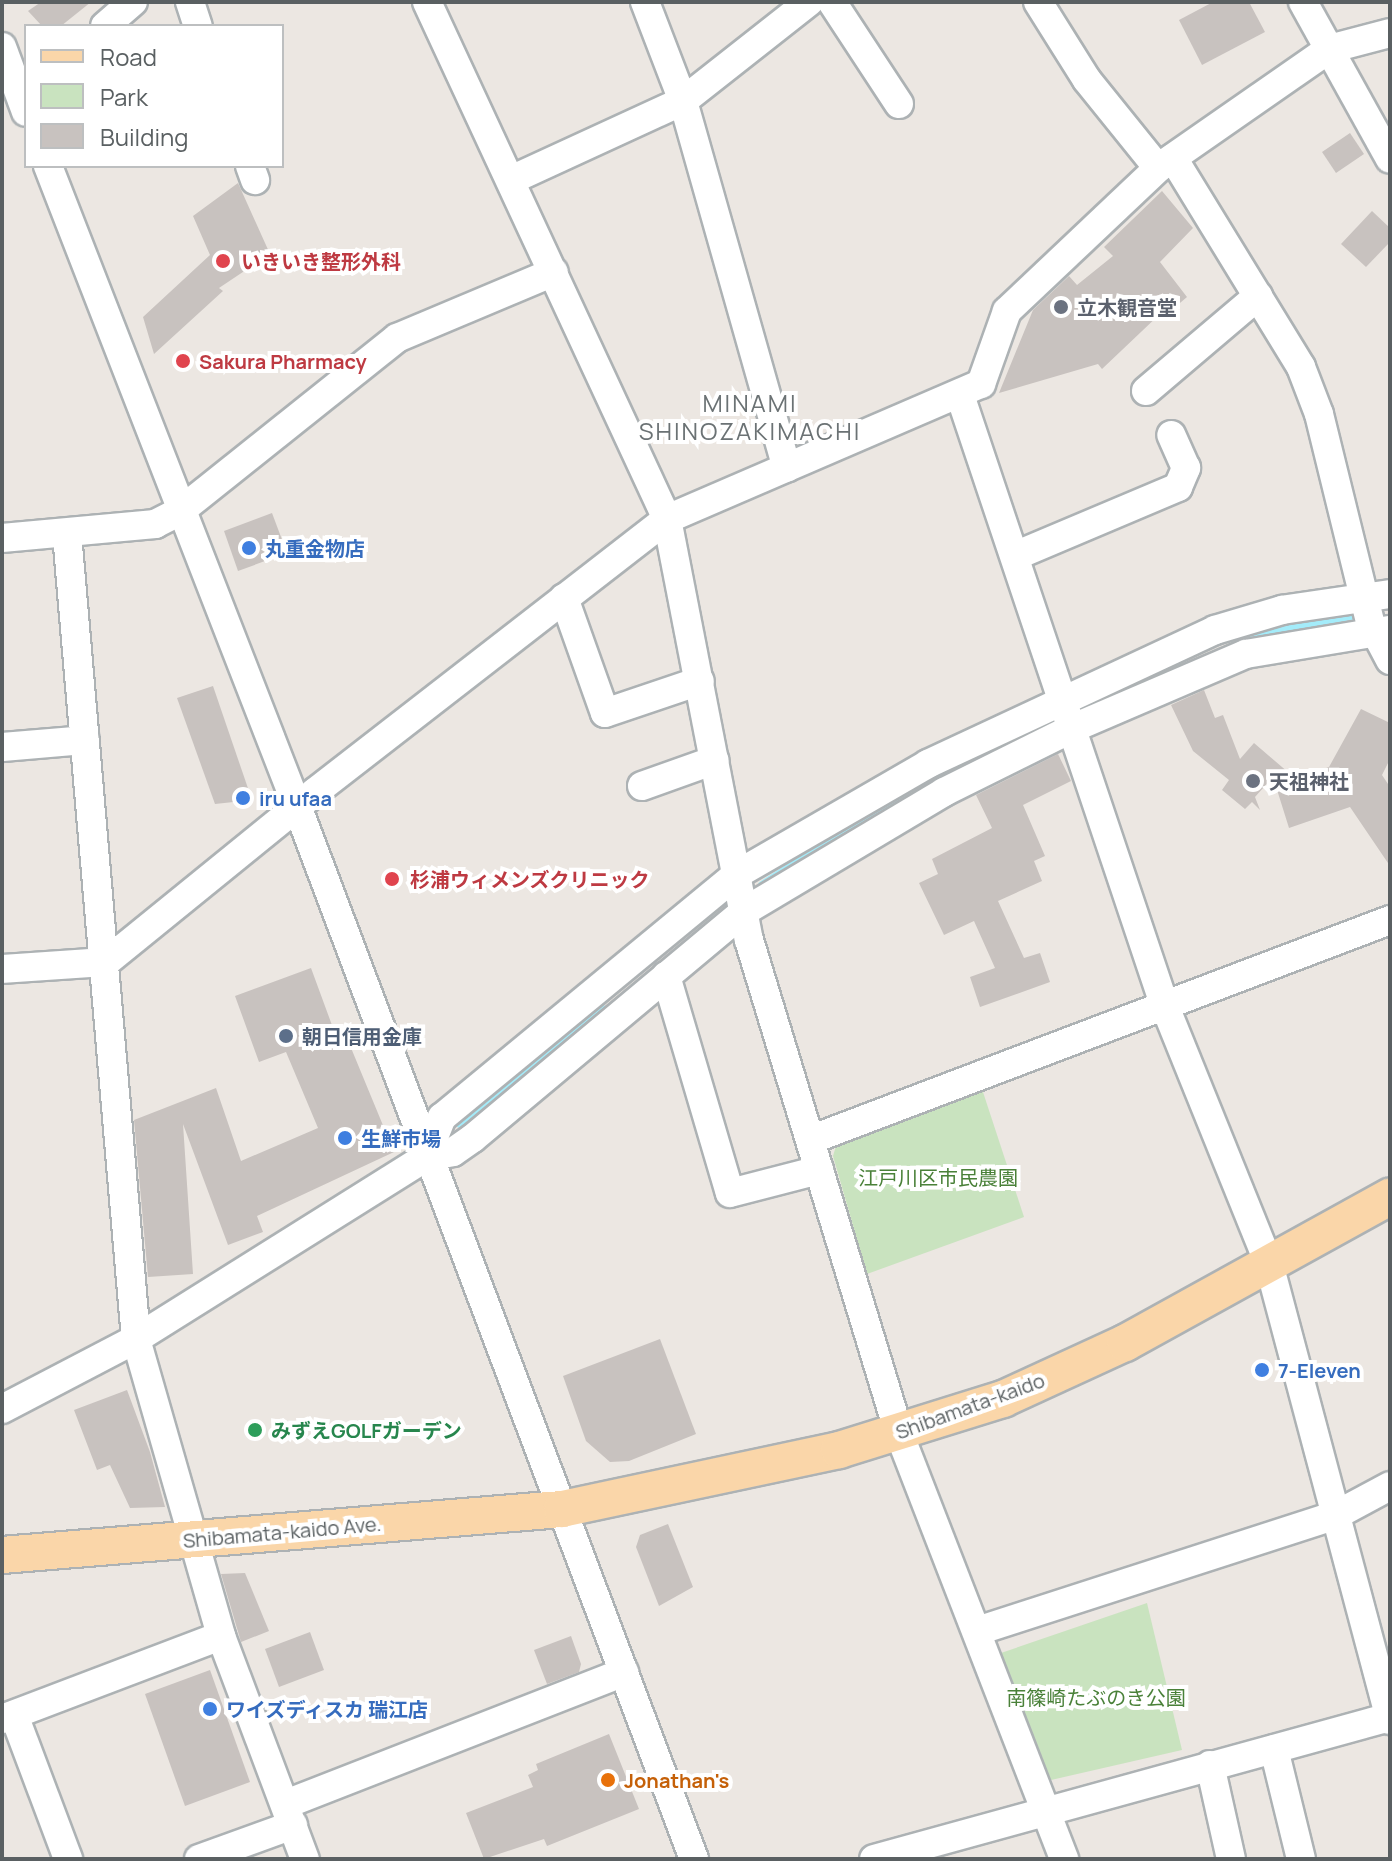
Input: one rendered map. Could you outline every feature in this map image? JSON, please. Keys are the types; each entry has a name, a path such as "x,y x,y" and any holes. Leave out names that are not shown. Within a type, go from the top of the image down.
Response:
{"main road":[{"name":"Shibamata-kaido","path":"562,1509 899,1433 1003,1399 1125,1343 1390,1197"},
{"name":"Shibamata-kaido Ave.","path":"2,1555 562,1509"}],"street":[{"path":"107,24 133,2"},
{"path":"190,2 197,24"},
{"path":"427,2 667,519 743,912 810,1140 899,1433 1064,1859"},
{"path":"645,2 683,101 787,468"},
{"path":"511,180 683,101 809,2"},
{"path":"832,2 899,104"},
{"path":"1038,2 1087,80 1166,163 1258,296 1301,367 1319,414 1378,621"},
{"path":"1303,2 1390,159"},
{"path":"2,969 106,962 297,806 667,519 981,384 1007,311 1166,163 1329,49 1390,33"},
{"path":"2,47 18,102"},
{"path":"49,168 179,512 297,806 426,1157 694,1859"},
{"path":"2,538 155,524 179,512 397,338 554,272"},
{"path":"1146,391 1258,296"},
{"path":"889,1857 1045,1808 1390,1718 1269,1264 1164,1004 960,395"},
{"path":"1015,556 1178,487 1186,468 1171,435"},
{"path":"67,534 136,1339 191,1540 221,1636 305,1859"},
{"path":"564,598 605,713 700,681"},
{"path":"426,1157 442,1117 736,875 928,764 1062,698 1243,619 1378,621"},
{"path":"2,1409 136,1339 426,1157 453,1152 743,912 944,792 1073,728 1246,654 1378,621"},
{"path":"2,747 85,740"},
{"path":"642,786 715,760"},
{"path":"810,1140 1390,920"},
{"path":"666,976 730,1193 819,1170"},
{"path":"977,1631 1336,1515 1390,1486"},
{"path":"68,1859 8,1717 221,1636"},
{"path":"199,1859 290,1814 624,1672"},
{"path":"1274,1749 1301,1859"},
{"path":"1210,1765 1231,1859"}],"green space":[{"name":"江戸川区市民農園","path":"982,1089 1024,1217 867,1274 833,1156 836,1146"},
{"name":"南篠崎たぶのき公園","path":"1147,1603 1182,1750 1051,1780 998,1654"}],"building":[{"path":"41,2 91,2 64,24 40,24 28,11"},
{"path":"1213,2 1249,2 1265,32 1202,65 1179,20"},
{"path":"1350,133 1364,154 1336,173 1322,152"},
{"path":"238,183 270,254 219,288 223,291 154,354 143,317 210,255 193,216"},
{"path":"1162,191 1193,228 1160,262 1187,297 1167,314 1161,313 1102,369 1098,364 999,393 1033,310 1069,276 1077,285 1113,256 1104,247"},
{"path":"1372,211 1390,228 1390,242 1366,267 1341,244"},
{"path":"272,513 287,553 238,571 224,531"},
{"path":"213,686 252,800 215,804 177,698"},
{"path":"1204,690 1215,718 1223,715 1240,759 1254,743 1296,779 1329,767 1361,709 1390,723 1390,759 1382,775 1390,787 1390,866 1350,807 1289,828 1273,777 1255,797 1260,810 1252,802 1245,809 1222,790 1229,780 1193,751 1171,705"},
{"path":"1058,754 1071,781 1023,805 1045,856 1034,861 1042,881 998,901 1024,958 1040,953 1050,982 980,1007 970,977 995,968 974,921 944,935 919,883 938,874 932,859 992,828 976,795"},
{"path":"311,968 340,1047 349,1043 394,1152 257,1216 263,1232 228,1245 183,1124 193,1274 148,1277 134,1120 216,1088 241,1161 318,1128 286,1052 259,1062 235,996"},
{"path":"660,1339 696,1434 629,1461 610,1462 586,1441 563,1376"},
{"path":"127,1390 150,1452 165,1507 130,1508 110,1465 97,1470 74,1410"},
{"path":"668,1524 693,1587 659,1606 636,1547 640,1535"},
{"path":"245,1573 269,1631 241,1642 221,1574"},
{"path":"310,1632 324,1670 279,1687 265,1649"},
{"path":"571,1636 581,1664 579,1672 547,1684 534,1650"},
{"path":"210,1670 250,1782 185,1806 145,1694"},
{"path":"609,1734 639,1809 547,1846 544,1839 484,1859 466,1813 533,1787 528,1775 538,1770 536,1764"}],"waterway":[{"path":"1239,643 1263,632 1361,614"},
{"path":"960,764 1039,730"},
{"path":"762,885 905,793"},
{"path":"460,1124 604,1010"}],"place":[{"name":"いきいき整形外科","path":"223,261"},
{"name":"立木観音堂","path":"1061,307"},
{"name":"Sakura Pharmacy","path":"183,361"},
{"name":"丸重金物店","path":"249,548"},
{"name":"天祖神社","path":"1253,781"},
{"name":"iru ufaa","path":"243,798"},
{"name":"杉浦ウィメンズクリニック","path":"392,879"},
{"name":"朝日信用金庫","path":"286,1036"},
{"name":"生鮮市場","path":"345,1138"},
{"name":"7-Eleven","path":"1262,1370"},
{"name":"みずえGOLFガーデン","path":"255,1430"},
{"name":"ワイズディスカ 瑞江店","path":"210,1709"},
{"name":"Jonathan's","path":"608,1780"}],"district":[{"name":"MINAMI SHINOZAKIMACHI","path":"750,417"}]}
